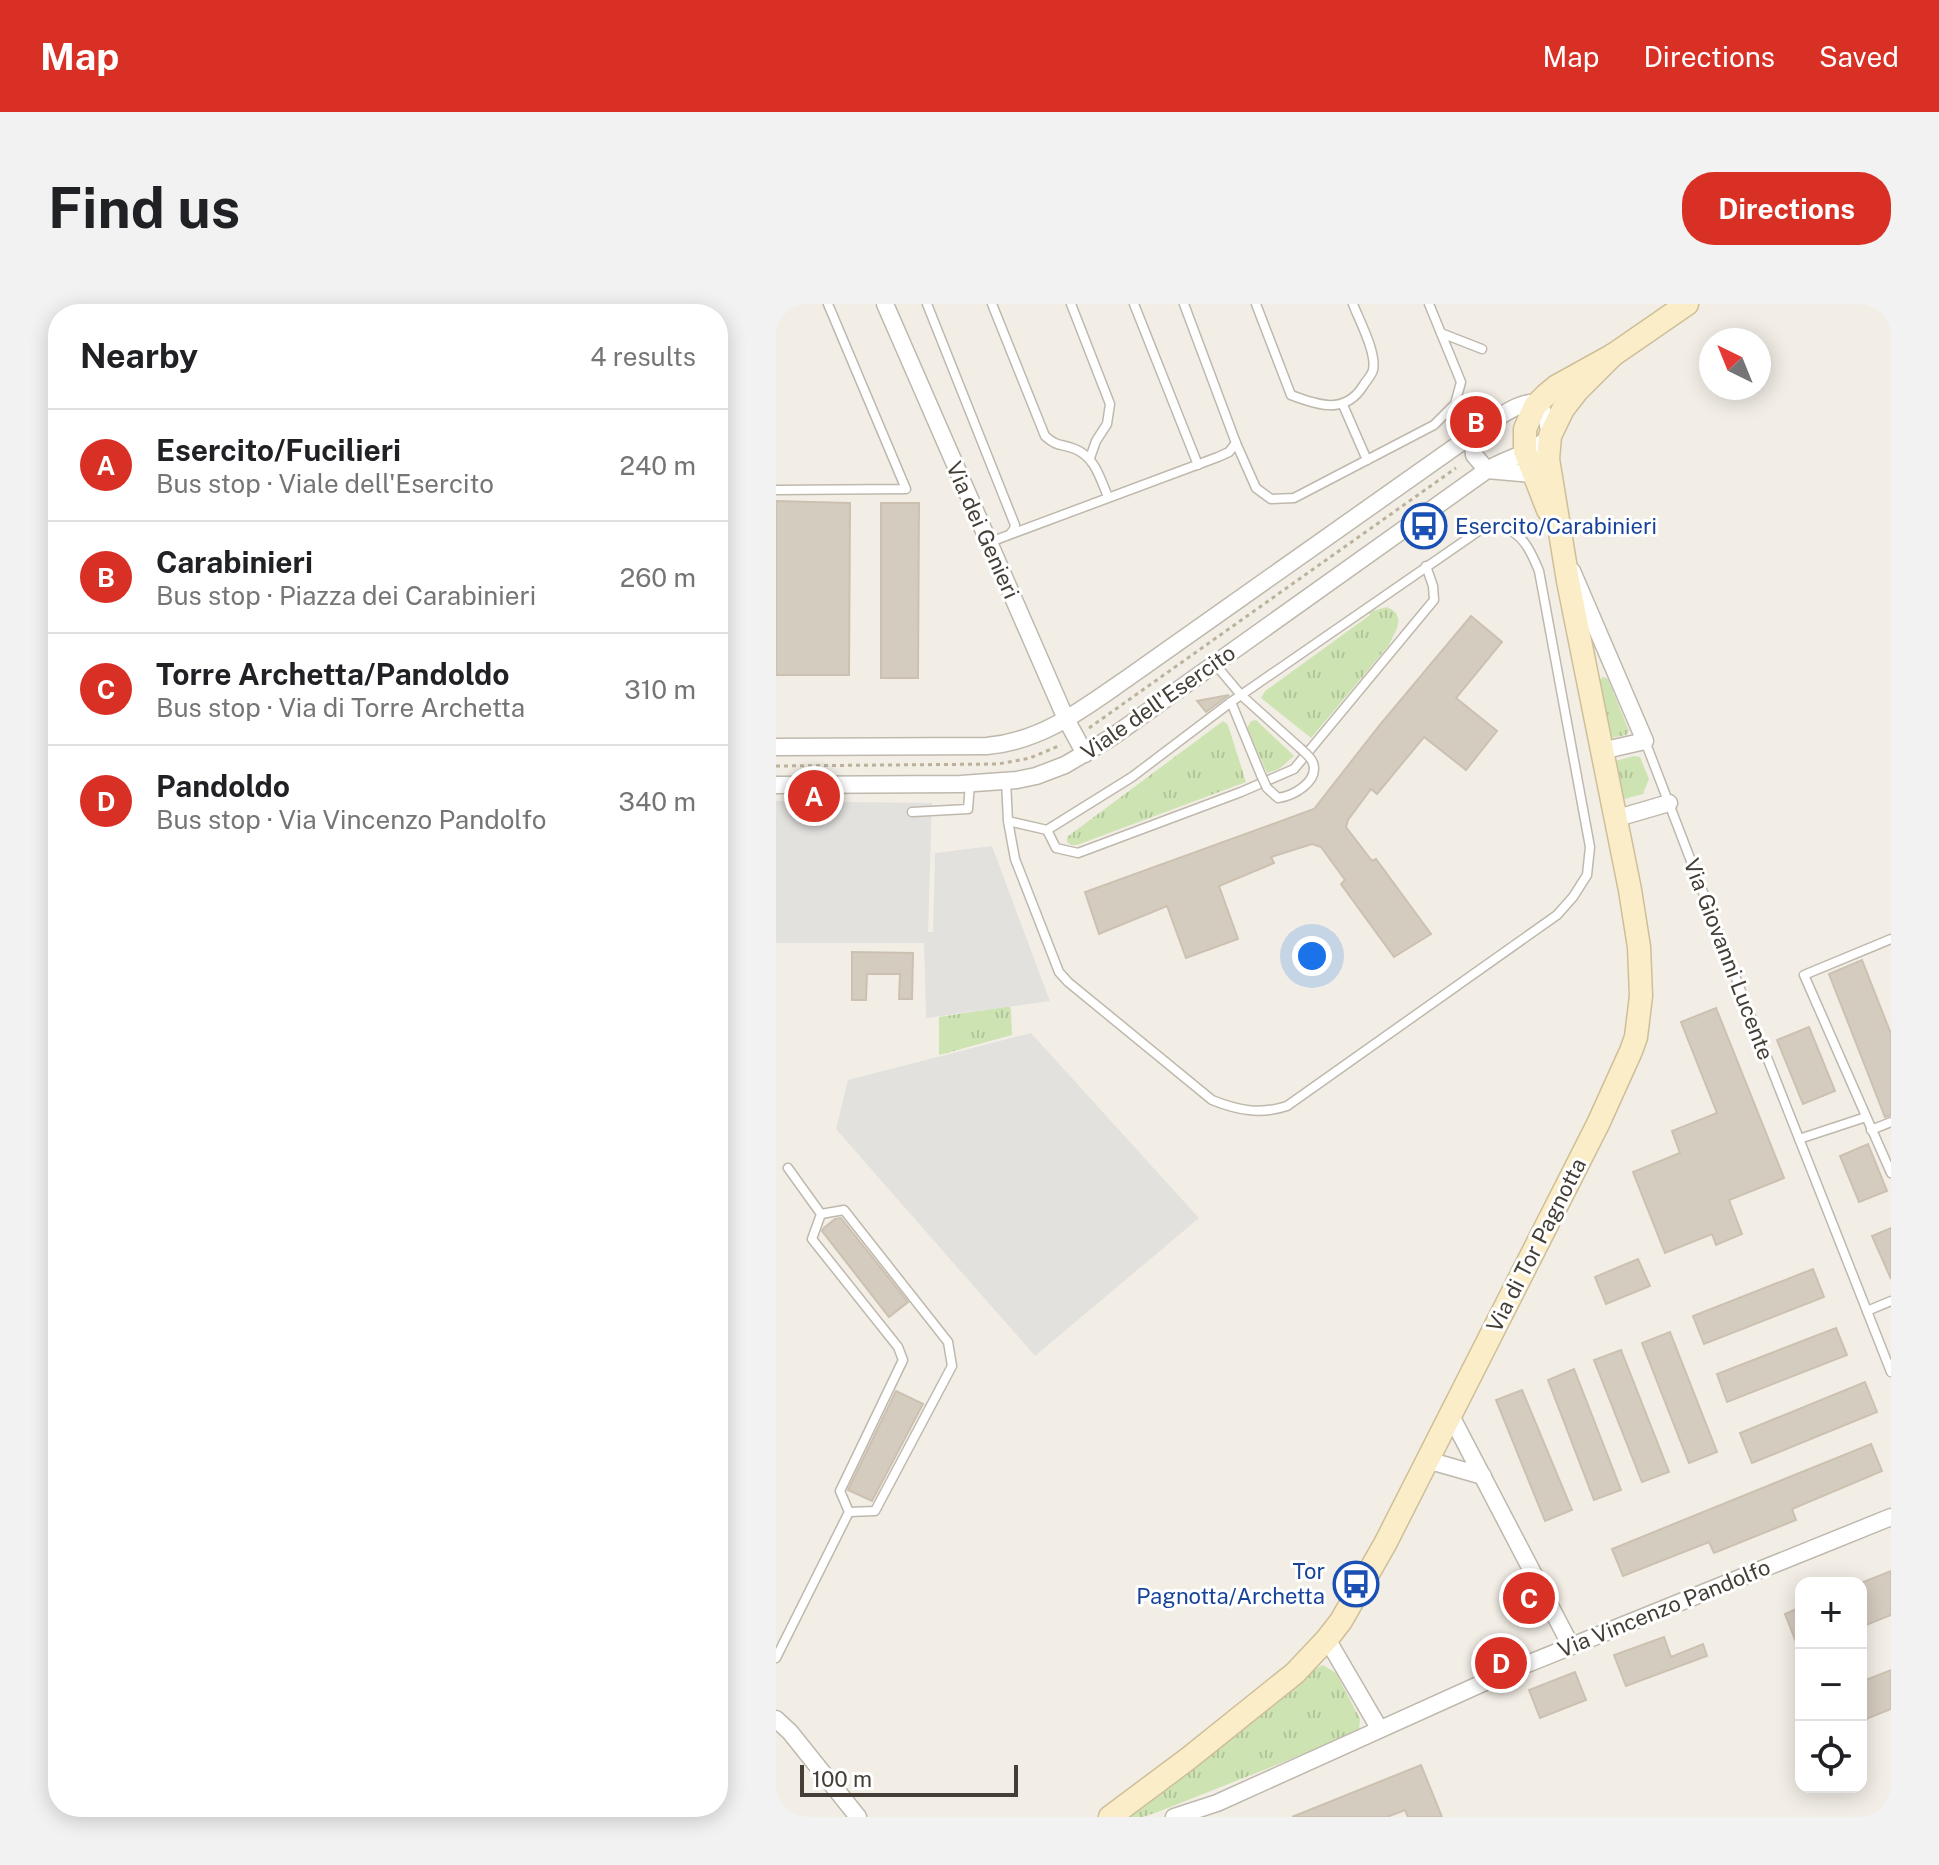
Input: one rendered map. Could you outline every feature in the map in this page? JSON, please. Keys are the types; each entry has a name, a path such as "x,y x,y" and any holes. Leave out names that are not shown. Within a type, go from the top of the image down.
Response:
{"street":[{"name":"Via dei Genieri","path":"885,304 1066,719 1085,754"},
{"name":"Via di Tor Pagnotta","path":"1562,548 1525,451 1530,414 1557,386 1613,355 1687,304"},
{"name":"Via di Tor Pagnotta","path":"1110,1817 1303,1666 1354,1601 1627,1065 1636,1037 1641,962 1633,905 1562,548 1549,464 1550,436 1568,402 1613,355"},
{"name":"Viale dell'Esercito","path":"776,747 996,745 1025,739 1066,719 1129,677 1472,433 1513,409 1529,402 1538,403"},
{"path":"1538,403 1547,420 1550,436"},
{"path":"1472,433 1474,455 1487,470 1533,474"},
{"name":"Viale dell'Esercito","path":"776,785 970,783 1006,781 1042,774 1085,754 1112,737 1487,470 1540,446 1550,436"},
{"name":"Via Giovanni Lucente","path":"1562,548 1645,741"},
{"path":"1601,751 1645,741"},
{"path":"1614,819 1669,803"},
{"path":"1450,1414 1571,1646"},
{"path":"1427,1460 1483,1476"},
{"name":"Via Vincenzo Pandolfo","path":"1174,1817 1217,1803 1379,1728 1571,1646 1891,1517"},
{"path":"1327,1639 1379,1728"},
{"path":"776,1719 858,1817"}],"lane":[{"path":"776,490 906,489 828,304"},
{"path":"927,304 1015,525 1010,534"},
{"path":"992,304 1045,436 1055,444 1073,448 1090,458 1108,497"},
{"path":"1071,304 1110,404 1107,424 1090,458"},
{"path":"1134,304 1198,465"},
{"path":"1184,304 1256,488 1271,499 1294,498 1434,425 1455,404 1461,382 1429,304"},
{"path":"1256,304 1291,395 1315,404 1343,405 1360,391 1373,370 1371,351 1353,304"},
{"path":"1441,333 1482,349"},
{"path":"1343,405 1367,460"},
{"path":"989,543 1198,465 1225,454 1236,443"},
{"path":"1006,781 1008,821 1015,859 1059,972 1212,1100 1235,1109 1273,1111 1287,1106 1557,915 1587,875 1590,847 1539,571 1530,549 1518,536 1502,527 1483,528 1231,702 1132,777 1047,830 1008,821"},
{"path":"1047,830 1056,848 1078,853 1294,769 1434,600 1426,566"},
{"path":"1214,663 1241,695 1312,759 1314,771 1303,788 1288,797 1278,798 1267,788 1231,702"},
{"name":"Via Giovanni Lucente","path":"1645,741 1891,1372"},
{"path":"912,812 968,809 970,783"},
{"path":"1891,939 1804,975 1891,1173"},
{"path":"1799,1139 1866,1117"},
{"path":"1871,1130 1891,1122"},
{"path":"788,1168 821,1214"},
{"path":"821,1214 844,1210 948,1342 952,1366 875,1511 849,1512"},
{"path":"776,1658 849,1512 840,1491 903,1360 898,1347 812,1239 821,1214"},
{"path":"1867,1311 1891,1301"}],"path":[{"name":"Viale dell'Esercito","path":"1089,728 1456,468"},
{"name":"Viale dell'Esercito","path":"776,766 998,764 1030,758 1061,745"}],"green space":[{"path":"1387,607 1398,619 1389,645 1311,738 1261,698 1265,691 1370,615 1369,612"},
{"path":"1603,677 1608,679 1629,731 1626,735 1611,738 1599,681"},
{"path":"1256,720 1294,756 1279,769 1267,773 1247,728 1251,721"},
{"path":"1223,721 1228,725 1246,782 1077,845 1067,842 1067,837"},
{"path":"1640,757 1649,779 1643,794 1624,799 1615,761"},
{"path":"1004,1007 1011,1010 1012,1035 939,1055 939,1017"},
{"path":"1323,1665 1336,1673 1360,1719 1359,1730 1354,1734 1163,1810 1143,1817 1128,1817 1308,1672"}],"shaded area":[{"path":"776,801 932,803 928,932 933,932 935,853 992,846 1050,1001 926,1018 924,943 776,943"},
{"path":"1031,1033 1199,1218 1035,1356 836,1129 848,1080"}],"building":[{"path":"776,501 850,503 849,675 776,675"},
{"path":"881,503 919,503 918,678 881,678"},
{"path":"1471,616 1502,642 1456,698 1497,731 1466,770 1424,737 1377,794 1371,789 1346,827 1372,861 1376,859 1431,934 1394,957 1341,884 1345,880 1321,847 1312,844 1271,857 1274,863 1219,886 1238,939 1186,958 1167,906 1099,934 1085,892 1314,809"},
{"path":"1229,695 1206,712 1197,701"},
{"path":"852,952 913,953 912,999 899,999 900,974 867,974 866,1000 852,1000"},
{"path":"1862,960 1891,1034 1891,1115 1885,1117 1829,974"},
{"path":"1716,1008 1784,1178 1729,1200 1742,1234 1716,1245 1712,1234 1665,1253 1633,1172 1680,1153 1672,1131 1717,1113 1681,1022"},
{"path":"1809,1027 1835,1091 1803,1104 1777,1040"},
{"path":"1868,1144 1887,1191 1859,1202 1840,1156"},
{"path":"841,1218 908,1302 889,1317 822,1231 835,1219"},
{"path":"1891,1228 1891,1279 1872,1236"},
{"path":"1638,1259 1650,1286 1606,1304 1595,1277"},
{"path":"1813,1269 1824,1297 1704,1344 1693,1316"},
{"path":"1836,1328 1847,1355 1727,1402 1717,1374"},
{"path":"1670,1332 1717,1452 1689,1463 1642,1343"},
{"path":"1621,1350 1669,1472 1642,1482 1594,1360"},
{"path":"1574,1369 1621,1490 1594,1500 1548,1380"},
{"path":"1865,1382 1877,1412 1752,1463 1740,1433"},
{"path":"1522,1390 1572,1510 1545,1521 1496,1400"},
{"path":"896,1391 923,1404 872,1501 848,1490"},
{"path":"1871,1444 1882,1471 1792,1509 1796,1520 1714,1553 1709,1542 1623,1576 1612,1549"},
{"path":"1891,1571 1891,1615 1867,1625 1867,1581"},
{"path":"1795,1610 1795,1639 1785,1614"},
{"path":"1664,1637 1671,1657 1703,1644 1707,1656 1626,1686 1614,1655"},
{"path":"1891,1670 1891,1709 1867,1719 1867,1680"},
{"path":"1575,1672 1586,1700 1540,1718 1529,1690"},
{"path":"1421,1765 1442,1817 1408,1817 1405,1810 1387,1817 1292,1817"}],"place":[{"name":"Carabinieri","path":"1476,422"},
{"name":"Esercito/Carabinieri","path":"1424,526"},
{"name":"Esercito/Fucilieri","path":"814,796"},
{"name":"Tor Pagnotta/Archetta","path":"1356,1584"},
{"name":"Torre Archetta/Pandoldo","path":"1529,1598"},
{"name":"Pandoldo","path":"1501,1663"}]}
